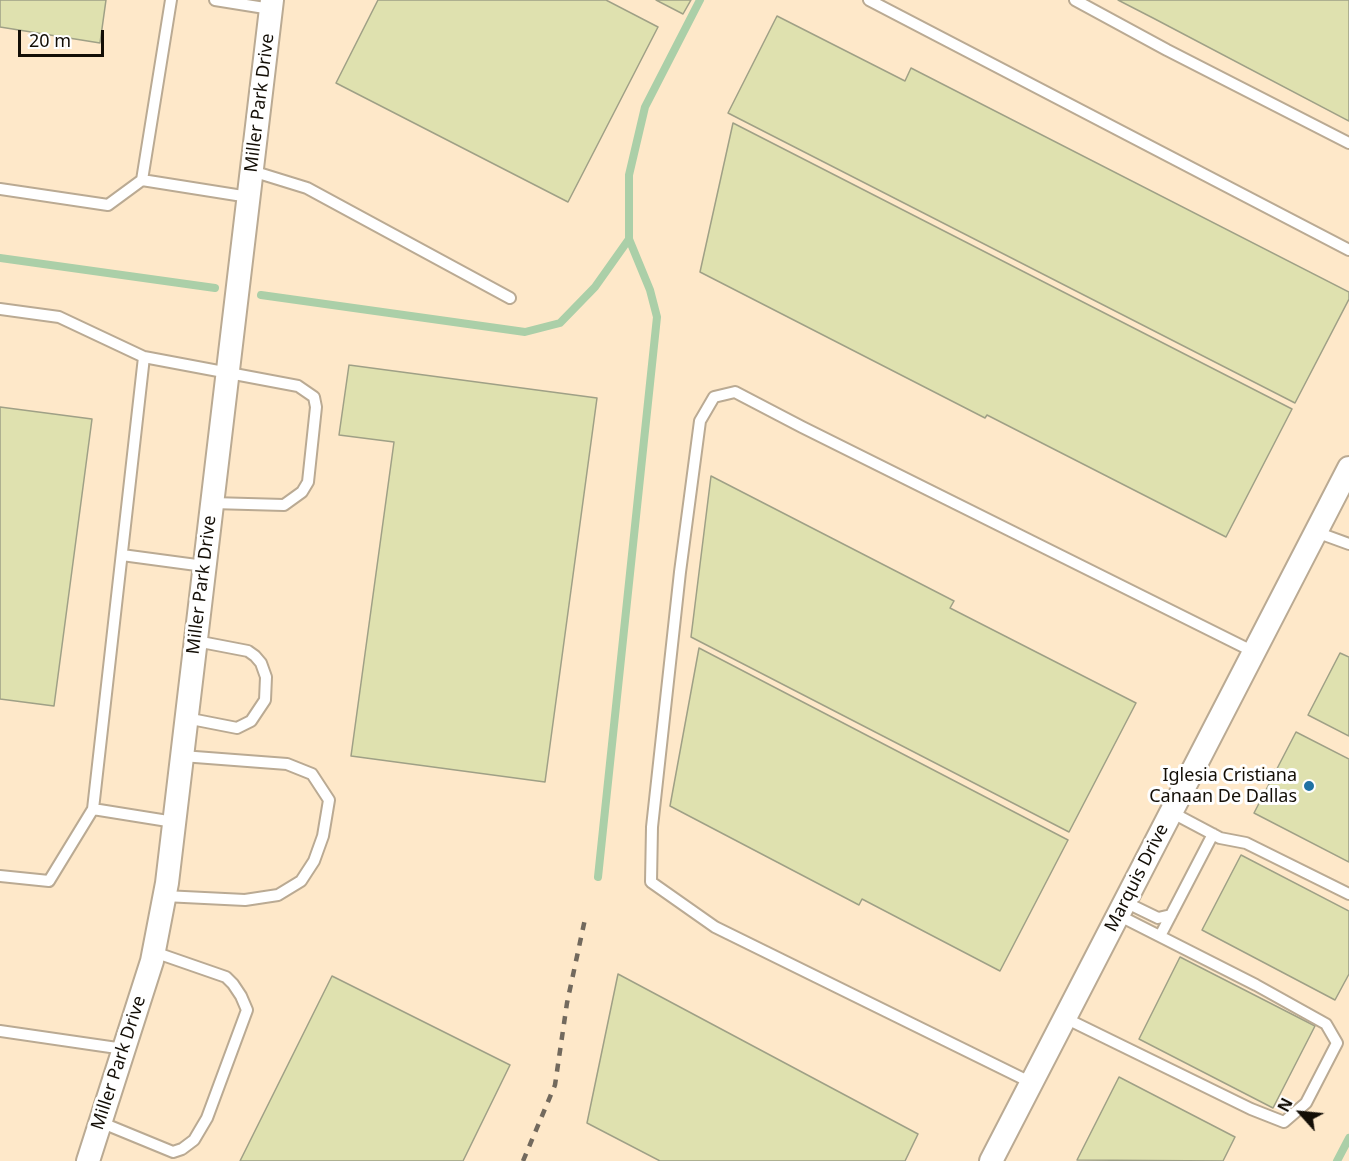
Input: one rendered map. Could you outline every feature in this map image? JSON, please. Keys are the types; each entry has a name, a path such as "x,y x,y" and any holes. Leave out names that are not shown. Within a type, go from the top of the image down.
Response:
{"street":[{"name":"Miller Park Drive","path":"88,1161 154,952 164,896 272,4"},
{"name":"Marquis Drive","path":"991,1161 1349,468"}],"lane":[{"path":"0,189 108,205 142,180 171,0"},
{"path":"215,0 272,4"},
{"path":"869,0 1349,250"},
{"path":"1076,0 1167,50 1349,143"},
{"path":"252,171 307,188 510,298"},
{"path":"142,180 249,197"},
{"path":"0,309 59,317 144,357 298,386 314,397 316,407 308,482 302,492 284,505 212,503"},
{"path":"0,876 49,881 93,809 144,357"},
{"path":"1032,1083 715,927 651,882 654,804 680,572 700,421 714,397 735,392 1254,652"},
{"path":"1316,532 1349,544"},
{"path":"122,555 204,566"},
{"path":"186,718 237,728 251,721 265,700 266,677 261,663 255,656 248,651 196,640"},
{"path":"164,896 245,900 278,895 294,886 301,881 314,861 329,800 312,774 287,764 182,756"},
{"path":"93,809 174,822"},
{"path":"1171,812 1220,838 1246,843 1349,894"},
{"path":"1160,936 1213,834"},
{"path":"1122,908 1158,918 1171,915"},
{"path":"1065,1017 1251,1109 1284,1122 1306,1103 1337,1043 1326,1024 1160,936 1122,908"},
{"path":"100,1122 172,1152 182,1149 194,1140 207,1118 247,1010 241,996 226,978 154,952"},
{"path":"0,1031 124,1049"}],"shaded area":[{"path":"0,0 1349,0 1349,1161 0,1161"}],"building":[{"path":"0,0 106,0 100,43 0,27"},
{"path":"378,0 606,0 658,27 568,202 336,83"},
{"path":"656,0 691,0 683,14"},
{"path":"1118,0 1349,0 1349,121 1153,18"},
{"path":"777,16 905,81 911,68 1349,292 1349,299 1295,403 728,113"},
{"path":"733,123 1292,409 1226,537 987,415 985,418 700,272"},
{"path":"349,365 597,398 545,782 351,756 394,442 339,435"},
{"path":"0,407 92,419 54,706 0,699"},
{"path":"711,476 954,601 950,608 1136,703 1069,832 691,637"},
{"path":"699,648 1068,840 1000,971 862,899 859,905 670,806"},
{"path":"1340,653 1349,657 1349,736 1308,715"},
{"name":"Iglesia Cristiana Canaan De Dallas","path":"1296,732 1349,759 1349,862 1254,813"},
{"path":"1241,855 1349,911 1349,974 1335,1000 1202,930"},
{"path":"1180,957 1315,1026 1273,1108 1139,1039"},
{"path":"618,974 918,1134 905,1161 660,1161 587,1123"},
{"path":"332,976 510,1065 463,1161 240,1161"},
{"path":"1119,1077 1235,1137 1223,1161 1077,1160"}],"waterway":[{"path":"261,295 525,332 560,323 595,287 629,239 629,175 645,107 700,0"},
{"path":"598,877 657,317 650,290 629,239"},
{"path":"0,258 215,288"},
{"path":"1337,1161 1349,1138"}],"railway":[{"path":"523,1161 555,1085 567,1003 585,919"}],"place":[{"name":"Iglesia Cristiana Canaan De Dallas","path":"1309,786"}]}
